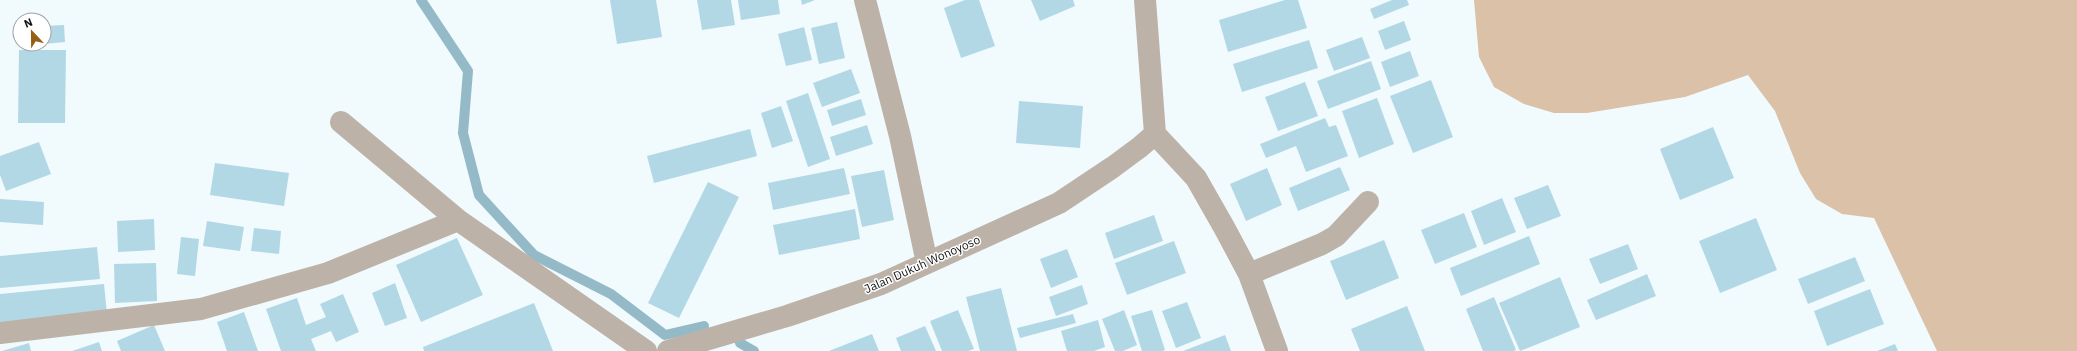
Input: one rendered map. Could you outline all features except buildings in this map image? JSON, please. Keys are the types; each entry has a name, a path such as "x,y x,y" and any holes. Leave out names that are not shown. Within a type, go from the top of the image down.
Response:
{"street":[{"path":"865,0 900,136 927,263"},
{"path":"1145,0 1155,134 1196,178 1249,274 1277,351"},
{"path":"341,122 458,220 646,351"},
{"name":"Jalan Dukuh Wonoyoso","path":"668,351 794,314 881,284 1059,203 1113,167 1155,134"},
{"path":"1249,274 1328,241 1341,231 1368,202"},
{"path":"0,333 201,310 328,273 458,220"}],"shaded area":[{"path":"1474,0 2077,0 2077,351 1937,351 1874,218 1842,214 1816,199 1800,173 1775,111 1748,75 1685,97 1587,113 1554,113 1524,104 1494,87 1479,57"}],"waterway":[{"path":"421,0 468,71 463,133 479,195 534,255 611,294 665,335 704,326"},
{"path":"740,343 754,351"}]}
